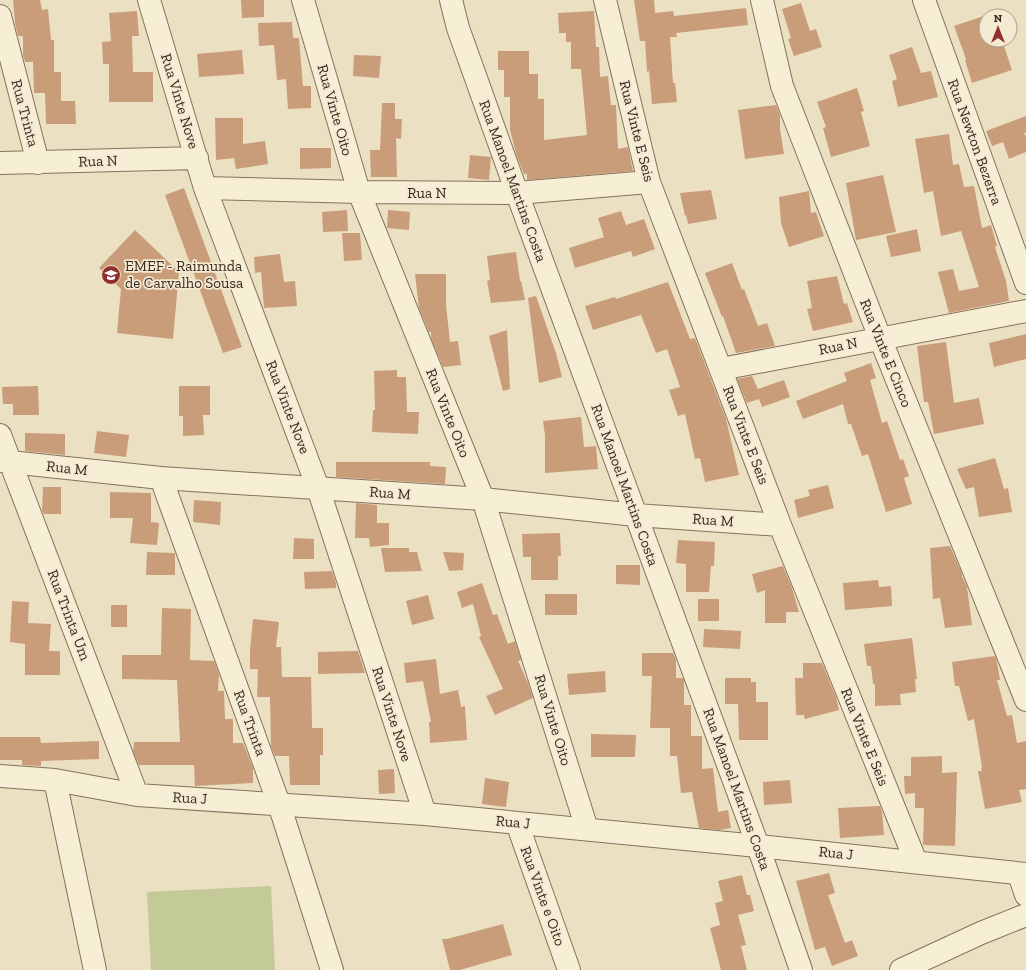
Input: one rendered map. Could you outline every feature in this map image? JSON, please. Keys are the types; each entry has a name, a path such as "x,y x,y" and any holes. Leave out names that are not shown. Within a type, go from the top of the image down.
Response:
{"street":[{"name":"Rua Vinte Nove","path":"149,0 205,188 318,488 425,814"},
{"name":"Rua Vinte Oito","path":"303,0 359,192 483,499 587,829"},
{"name":"Rua Manoel Martins Costa","path":"451,0 458,28 517,193 758,846 801,970"},
{"name":"Rua Vinte E Seis","path":"605,0 649,182 780,525 916,862"},
{"name":"Rua Vinte E Cinco","path":"762,0 782,86 880,338 1022,677 1026,700"},
{"name":"Rua Newton Bezerra","path":"924,0 1026,283"},
{"name":"Rua Trinta","path":"0,16 38,163"},
{"name":"Rua N","path":"0,163 197,158"},
{"name":"Rua N","path":"205,188 359,192 517,193 649,182"},
{"name":"Rua N","path":"721,369 1026,311"},
{"name":"Rua Trinta Um","path":"0,435 6,462 137,795"},
{"name":"Rua M","path":"6,462 161,478 483,499 636,515 780,525"},
{"name":"Rua Trinta","path":"161,478 279,804 332,970"},
{"name":"Rua J","path":"0,776 55,780 137,795 425,814 758,846 1022,874"},
{"path":"55,780 94,970"},
{"name":"Rua Vinte e Oito","path":"517,823 569,970"},
{"path":"1022,874 1026,895"},
{"path":"902,970 981,933 1026,915"}],"green space":[{"path":"271,886 275,970 151,970 147,892"}],"building":[{"path":"13,0 40,0 42,10 48,9 51,40 54,40 54,72 61,72 61,101 75,101 76,124 46,124 45,93 34,93 33,62 25,62 23,55 23,36 18,36"},
{"path":"241,0 264,0 264,17 242,18"},
{"path":"634,0 654,0 655,13 673,11 674,16 746,8 748,25 676,33 677,37 670,37 673,83 675,83 677,102 652,104 649,71 647,72 645,41 640,41"},
{"path":"801,3 810,31 816,29 822,47 794,56 788,39 791,38 782,9"},
{"path":"137,11 139,36 132,36 133,72 153,72 153,102 109,102 109,64 103,64 102,42 111,41 109,13"},
{"path":"594,11 596,47 599,47 600,77 608,76 611,105 616,105 618,149 628,147 633,171 527,180 527,174 524,174 517,157 510,130 510,97 504,97 504,70 498,70 498,51 529,51 529,74 538,74 538,99 544,99 544,140 587,135 581,69 571,69 571,42 566,42 566,33 559,33 558,13"},
{"path":"978,18 978,48 1005,48 1012,70 972,83 965,60 966,59 954,26"},
{"path":"292,22 293,38 299,38 303,86 311,86 311,108 288,109 286,79 277,80 274,45 259,46 258,23"},
{"path":"912,47 921,73 931,71 938,97 898,107 892,81 897,79 889,55"},
{"path":"242,50 244,74 199,77 197,54"},
{"path":"354,55 381,56 379,78 353,76"},
{"path":"857,88 864,111 861,112 870,146 831,157 823,128 826,127 817,102"},
{"path":"382,103 395,103 395,119 402,119 401,139 396,138 397,177 371,177 370,150 380,150"},
{"path":"776,105 780,115 780,129 784,154 745,159 738,110"},
{"path":"1026,116 1026,133 1024,133 1026,137 1026,152 1009,159 1003,142 992,146 986,131"},
{"path":"215,118 243,118 243,144 265,141 268,164 236,169 234,158 216,160"},
{"path":"949,134 953,165 959,164 964,187 974,186 982,228 991,225 997,246 995,247 1006,281 1009,301 949,313 938,272 953,269 959,291 979,287 961,231 941,236 933,191 924,193 915,139"},
{"path":"300,148 331,148 331,168 300,169"},
{"path":"470,155 491,157 489,180 468,178"},
{"path":"883,175 896,232 856,240 846,183"},
{"path":"184,188 242,347 223,353 165,195"},
{"path":"711,190 717,219 688,224 680,193"},
{"path":"809,191 811,213 816,212 824,236 789,247 781,223 779,197"},
{"path":"347,210 348,231 323,232 322,212"},
{"path":"388,210 410,212 409,230 387,228"},
{"path":"621,211 626,225 644,219 655,249 633,257 631,251 575,268 569,248 604,237 598,218"},
{"path":"917,229 921,251 891,257 886,236"},
{"path":"135,230 179,272 173,339 117,333 121,289 99,268"},
{"path":"342,233 360,233 362,260 344,261"},
{"path":"516,252 520,281 525,300 491,303 487,281 490,280 487,256"},
{"path":"280,254 284,282 295,281 297,306 264,308 261,272 255,273 254,257"},
{"path":"732,263 758,326 767,323 775,346 736,353 723,316 722,317 705,273"},
{"path":"415,274 446,274 446,305 450,342 458,341 461,365 443,367 431,338 431,332 429,332 419,308"},
{"path":"837,276 844,304 847,303 853,322 813,331 807,309 812,308 807,281"},
{"path":"668,282 690,339 695,338 726,419 739,475 705,482 700,458 695,459 685,414 678,416 669,390 680,387 667,349 656,353 641,315 593,330 585,306 615,297 616,299"},
{"path":"536,296 556,353 562,377 539,383 528,298"},
{"path":"507,330 510,389 503,391 489,336"},
{"path":"1026,334 1026,359 994,367 989,343"},
{"path":"946,342 954,403 979,398 984,424 934,434 928,402 924,402 917,346"},
{"path":"871,363 876,378 870,380 882,423 887,421 900,460 903,459 909,476 904,478 912,504 886,512 868,454 862,456 851,424 848,424 843,404 803,419 796,401 847,381 844,373"},
{"path":"397,370 397,377 406,377 407,412 419,412 418,434 372,432 373,410 375,410 374,371"},
{"path":"752,376 758,389 784,380 790,397 762,407 759,399 747,403 737,379"},
{"path":"38,386 39,415 13,415 13,404 3,404 2,387"},
{"path":"179,386 210,386 210,415 203,415 204,435 183,436 183,416 179,416"},
{"path":"581,417 584,447 596,446 598,469 545,473 545,435 543,421"},
{"path":"97,431 129,435 126,457 94,453"},
{"path":"25,433 65,434 65,455 25,451"},
{"path":"995,458 1004,489 1008,488 1012,512 979,517 974,487 966,489 957,469"},
{"path":"336,462 430,462 430,466 446,467 445,484 336,477"},
{"path":"828,485 834,508 798,518 794,500 810,496 808,490"},
{"path":"43,487 61,487 61,514 44,514 42,511"},
{"path":"110,492 151,493 151,522 159,523 157,545 130,543 133,518 110,518"},
{"path":"194,500 221,502 220,525 193,522"},
{"path":"356,503 377,505 377,523 389,523 389,545 370,547 369,538 355,538"},
{"path":"560,533 561,556 558,556 558,580 531,580 531,557 523,557 522,534"},
{"path":"294,538 314,539 314,559 293,559"},
{"path":"678,540 715,542 714,566 711,566 709,592 686,592 686,564 676,563"},
{"path":"950,546 967,587 972,625 945,628 940,598 933,599 930,548"},
{"path":"381,548 409,548 409,552 417,552 422,571 385,572"},
{"path":"147,552 175,553 175,575 146,575"},
{"path":"443,552 464,553 463,570 449,571"},
{"path":"616,565 640,565 640,585 616,584"},
{"path":"783,566 792,588 799,612 786,612 786,623 765,623 765,590 757,593 752,574"},
{"path":"332,571 336,588 305,589 304,572"},
{"path":"878,580 879,587 891,586 892,606 845,610 843,583"},
{"path":"482,583 493,615 497,614 508,644 515,641 521,660 518,661 533,698 495,715 486,696 503,689 479,637 481,636 473,604 462,608 457,592"},
{"path":"545,594 577,594 577,615 545,615"},
{"path":"428,595 434,619 412,625 406,601"},
{"path":"698,599 719,599 719,621 698,621"},
{"path":"12,601 29,602 28,623 51,624 49,651 60,651 60,675 25,675 25,644 10,642"},
{"path":"111,605 127,605 127,627 111,627"},
{"path":"162,608 191,609 190,660 214,661 219,674 218,691 224,691 225,719 233,719 233,743 243,743 253,768 253,783 195,786 194,765 139,765 133,751 134,742 180,742 177,680 122,679 122,655 161,655"},
{"path":"253,619 279,622 276,647 281,647 282,677 311,677 312,728 323,728 323,755 320,755 320,785 290,785 289,756 275,756 271,746 270,697 257,697 258,669 250,669"},
{"path":"704,629 741,631 740,649 703,647"},
{"path":"912,638 917,679 915,679 916,692 900,694 901,705 875,706 875,684 873,684 871,666 867,666 864,644"},
{"path":"358,651 365,673 318,674 318,652"},
{"path":"642,653 673,653 676,659 676,678 683,678 684,680 684,705 691,705 691,736 702,736 702,769 713,768 718,812 728,810 731,828 719,830 699,828 692,792 681,793 677,756 670,756 670,728 650,728 652,676 642,676"},
{"path":"995,656 1000,680 997,680 1007,716 1012,715 1017,743 1026,741 1026,789 1019,790 1022,802 985,809 978,771 982,771 982,767 974,719 968,721 959,686 955,686 952,662"},
{"path":"436,659 440,694 458,690 461,707 465,706 467,740 430,743 429,722 431,722 423,681 406,683 404,663"},
{"path":"803,663 822,663 836,697 839,710 805,719 804,715 796,715 795,678 803,678"},
{"path":"605,671 606,692 569,695 567,674"},
{"path":"725,678 751,678 751,682 756,682 756,702 768,702 768,740 739,740 738,704 725,704"},
{"path":"591,734 636,735 635,757 591,757"},
{"path":"0,737 40,737 41,743 99,741 99,759 41,761 41,766 22,765 22,760 0,760"},
{"path":"942,756 942,773 957,772 955,846 923,845 924,808 915,808 915,793 905,794 904,776 911,776 911,757"},
{"path":"394,769 395,793 379,794 378,770"},
{"path":"485,778 509,782 506,807 482,804"},
{"path":"790,780 792,803 764,805 763,782"},
{"path":"880,806 884,835 840,838 838,808"},
{"path":"829,873 835,893 828,895 845,943 852,940 858,956 832,966 825,947 815,950 796,881"},
{"path":"742,875 747,895 750,895 754,911 738,915 746,945 741,946 747,970 721,970 710,928 720,925 715,903 723,901 718,881"},
{"path":"503,924 512,955 460,970 450,970 442,939"}],"place":[{"name":"EMEF - Raimunda de Carvalho Sousa","path":"111,275"}]}
